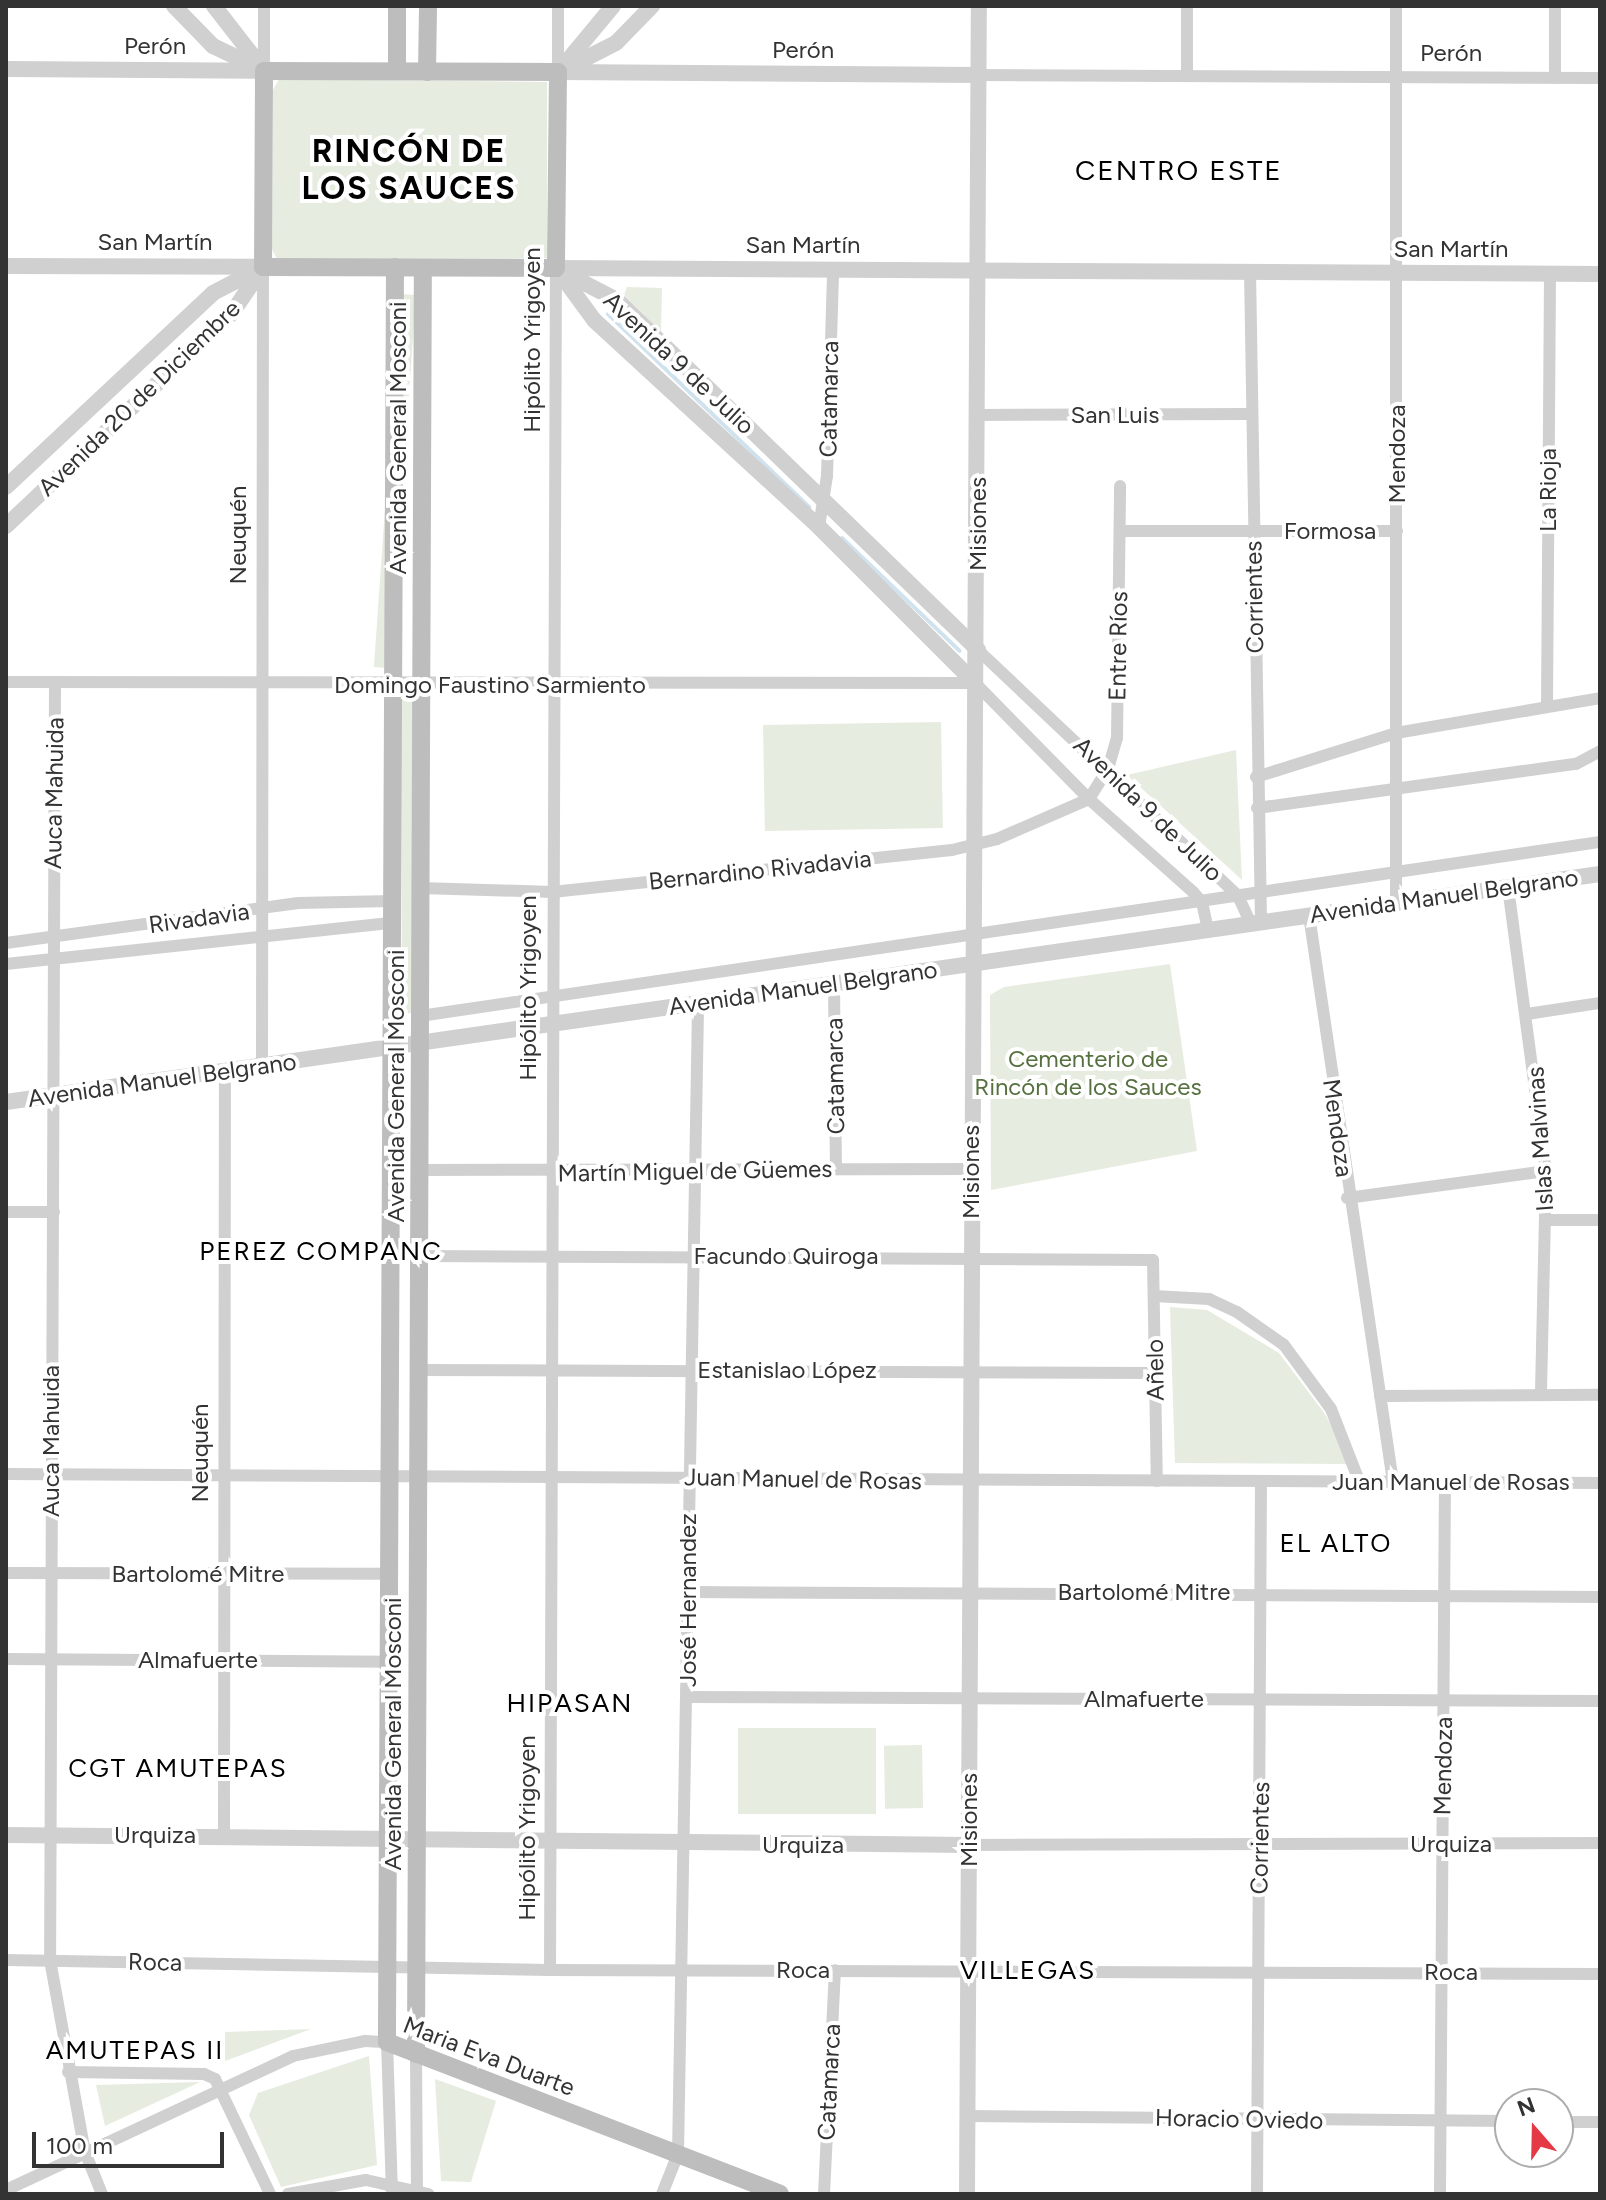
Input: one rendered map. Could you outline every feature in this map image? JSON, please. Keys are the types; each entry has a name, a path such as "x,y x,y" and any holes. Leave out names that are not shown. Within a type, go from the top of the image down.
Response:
{"main road":[{"path":"397,6 397,71"},
{"path":"427,72 428,6"},
{"name":"Perón","path":"264,71 558,72"},
{"name":"Neuquén","path":"263,267 264,71"},
{"name":"Hipólito Yrigoyen","path":"556,268 558,72"},
{"name":"San Martín","path":"263,267 556,268"},
{"name":"Avenida General Mosconi","path":"387,2042 395,267"},
{"name":"Avenida General Mosconi","path":"416,2054 423,268"},
{"name":"Maria Eva Duarte","path":"387,2042 768,2192"}],"street":[{"path":"174,6 213,46 264,71"},
{"path":"214,6 264,71"},
{"name":"Neuquén","path":"264,6 264,71"},
{"name":"Hipólito Yrigoyen","path":"558,6 558,72"},
{"path":"558,72 613,6"},
{"path":"558,72 606,50 652,6"},
{"name":"Misiones","path":"967,2194 972,936 978,650 979,6"},
{"path":"1187,6 1187,76"},
{"name":"Mendoza","path":"1396,6 1396,903"},
{"path":"1555,6 1555,78"},
{"name":"Perón","path":"6,69 264,71"},
{"name":"Perón","path":"558,72 1600,78"},
{"name":"San Martín","path":"6,266 263,267"},
{"name":"Neuquén","path":"262,1065 263,267"},
{"name":"Avenida 20 de Diciembre","path":"6,487 213,293 263,267"},
{"name":"Avenida 20 de Diciembre","path":"6,526 232,313 263,267"},
{"name":"Hipólito Yrigoyen","path":"550,1970 548,1475 554,1172 551,1024 556,268"},
{"name":"San Martín","path":"556,268 1600,274"},
{"name":"Avenida 9 de Julio","path":"556,268 617,300 978,650 1108,769 1238,896 1256,923"},
{"name":"Avenida 9 de Julio","path":"556,268 594,320 819,527 1089,799 1202,902 1208,930"},
{"name":"Catamarca","path":"819,527 826,501 833,269"},
{"name":"Corrientes","path":"1250,271 1260,891 1256,923"},
{"name":"La Rioja","path":"1547,706 1550,273"},
{"name":"San Luis","path":"978,415 1252,414"},
{"name":"Entre Ríos","path":"1089,799 1108,769 1117,738 1120,486"},
{"name":"Formosa","path":"1120,531 1397,531"},
{"name":"Domingo Faustino Sarmiento","path":"6,682 553,685 975,683"},
{"name":"Auca Mahuida","path":"55,682 50,1960 85,2152 102,2194"},
{"path":"1256,777 1396,733 1600,698"},
{"path":"1257,808 1576,764 1600,751"},
{"name":"Bernardino Rivadavia","path":"420,888 552,892 973,847 1089,799"},
{"path":"420,1016 1600,842"},
{"name":"Avenida Manuel Belgrano","path":"6,1102 1600,874"},
{"name":"Islas Malvinas","path":"1508,887 1546,1171 1541,1394"},
{"name":"Rivadavia","path":"6,943 261,909 392,901"},
{"name":"Mendoza","path":"1309,915 1347,1198 1393,1482"},
{"name":"Rivadavia","path":"6,964 262,934 392,923"},
{"name":"Catamarca","path":"834,983 836,1169"},
{"name":"José Hernandez","path":"662,2194 678,2154 687,1697 690,1255 698,1003"},
{"path":"1527,1014 1600,1003"},
{"name":"Neuquén","path":"224,1835 225,1070"},
{"name":"Martín Miguel de Güemes","path":"419,1170 971,1169"},
{"path":"1347,1198 1546,1171"},
{"path":"6,1212 54,1212"},
{"path":"1546,1220 1600,1220"},
{"name":"Facundo Quiroga","path":"419,1256 971,1256 1153,1260"},
{"name":"Añelo","path":"1153,1260 1157,1481"},
{"path":"1154,1296 1209,1299 1237,1312 1284,1345 1331,1409 1359,1481"},
{"name":"Estanislao López","path":"419,1370 1155,1373"},
{"path":"1380,1396 1600,1395"},
{"name":"Juan Manuel de Rosas","path":"6,1474 390,1473 970,1481 1600,1483"},
{"name":"Corrientes","path":"1257,2194 1261,1481"},
{"name":"Mendoza","path":"1440,2194 1445,1481"},
{"name":"Bartolomé Mitre","path":"6,1573 389,1574"},
{"name":"Bartolomé Mitre","path":"687,1592 970,1591 1444,1598 1600,1597"},
{"name":"Almafuerte","path":"6,1659 389,1662"},
{"name":"Almafuerte","path":"687,1697 1600,1701"},
{"name":"Urquiza","path":"6,1835 224,1835 684,1844 1600,1843"},
{"name":"Roca","path":"6,1960 550,1970 1600,1974"},
{"name":"Catamarca","path":"824,2194 835,1970"},
{"name":"Maria Eva Duarte","path":"6,2190 221,2087 325,2047 387,2042"},
{"name":"Avenida General Mosconi","path":"387,2042 391,2188"},
{"name":"Avenida General Mosconi","path":"416,2054 423,2193"},
{"path":"68,2072 204,2074 221,2087 270,2194"},
{"name":"Horacio Oviedo","path":"967,2116 1494,2121"},
{"path":"1574,2122 1600,2122"},
{"path":"288,2194 346,2182 423,2193"}],"green space":[{"path":"279,79 547,82 547,258 277,259 272,249 273,90"},
{"path":"627,287 662,288 661,332 624,295"},
{"path":"400,294 416,295 390,668 374,667"},
{"path":"401,698 418,699 416,1010 402,1017"},
{"path":"941,722 943,828 765,831 763,725"},
{"path":"1236,750 1242,880 1127,775"},
{"name":"Cementerio de Rincón de los Sauces","path":"1170,964 1197,1151 991,1190 990,995 1004,987"},
{"path":"1170,1307 1207,1310 1279,1353 1325,1414 1351,1464 1175,1463"},
{"path":"738,1728 876,1728 876,1814 738,1814"},
{"path":"922,1745 923,1808 885,1809 884,1746"},
{"path":"311,2029 225,2061 225,2032"},
{"path":"369,2056 377,2165 281,2187 249,2115 258,2093"},
{"path":"435,2079 496,2101 471,2182 441,2181"},
{"path":"200,2082 105,2126 96,2085"}],"waterway":[{"path":"608,314 809,507"},
{"path":"842,538 960,651"}],"district":[{"name":"RINCÓN DE LOS SAUCES","path":"409,170"},
{"name":"CENTRO ESTE","path":"1179,170"},
{"name":"PEREZ COMPANC","path":"321,1252"},
{"name":"EL ALTO","path":"1336,1544"},
{"name":"HIPASAN","path":"570,1704"},
{"name":"CGT AMUTEPAS","path":"178,1769"},
{"name":"VILLEGAS","path":"1028,1971"},
{"name":"AMUTEPAS II","path":"135,2051"}]}
